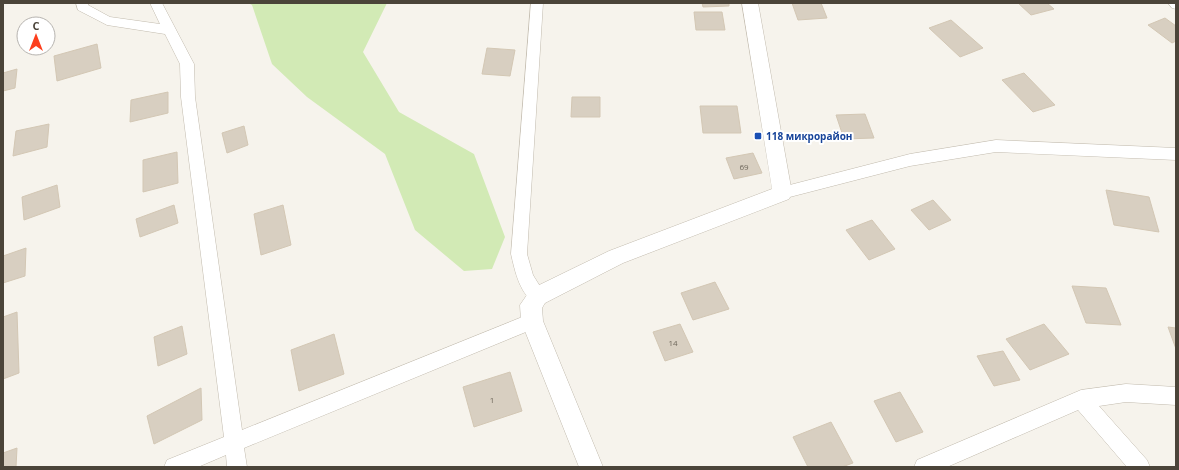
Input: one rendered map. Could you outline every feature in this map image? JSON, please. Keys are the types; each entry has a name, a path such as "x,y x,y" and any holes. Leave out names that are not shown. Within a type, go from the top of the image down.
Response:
{"street":[{"path":"82,3 82,6 107,20 169,30"},
{"path":"156,3 186,64 188,97 238,467"},
{"path":"537,3 519,254 525,278 538,296"},
{"path":"750,3 782,193"},
{"path":"591,467 532,321 531,305 538,296 616,257 782,193 910,160 996,146 1176,154"},
{"path":"174,467 532,321"},
{"path":"924,467 1081,399 1126,393 1176,396"},
{"path":"1081,399 1140,467"}],"green space":[{"path":"248,3 387,3 363,52 399,112 474,154 505,237 492,269 464,271 415,230 385,154 307,97 272,64 252,5"}],"building":[{"path":"702,3 729,3 729,6 703,7"},
{"path":"792,3 821,3 827,18 798,20"},
{"path":"1018,3 1047,3 1054,9 1031,15"},
{"path":"694,12 722,12 725,30 696,30"},
{"path":"1165,18 1176,26 1176,41 1172,43 1148,25"},
{"path":"951,20 983,48 960,57 929,28"},
{"path":"97,44 101,68 57,81 54,56"},
{"path":"487,48 515,50 510,76 482,74"},
{"path":"17,69 15,88 3,91 3,73"},
{"path":"1024,73 1055,105 1033,112 1002,80"},
{"path":"168,92 168,113 130,122 131,100"},
{"path":"572,97 600,97 600,117 571,117"},
{"path":"700,106 737,106 741,133 703,133"},
{"path":"865,114 874,138 844,139 836,115"},
{"path":"49,124 47,147 13,156 16,131"},
{"path":"244,126 248,145 227,153 222,133"},
{"path":"177,152 178,183 143,192 143,160"},
{"path":"753,153 762,173 734,179 726,158"},
{"path":"57,185 60,207 24,220 22,197"},
{"path":"1106,190 1149,197 1159,232 1114,225"},
{"path":"933,200 951,220 929,230 911,210"},
{"path":"174,205 178,223 140,237 136,219"},
{"path":"283,205 291,245 261,255 254,214"},
{"path":"872,220 895,249 869,260 846,230"},
{"path":"26,248 25,276 3,283 3,256"},
{"path":"715,282 729,309 693,320 681,293"},
{"path":"1072,286 1106,288 1121,325 1086,323"},
{"path":"17,312 19,373 3,379 3,317"},
{"path":"680,324 693,352 665,361 653,332"},
{"path":"1044,324 1069,354 1030,370 1006,339"},
{"path":"182,326 187,354 158,366 154,337"},
{"path":"1168,327 1176,328 1176,349"},
{"path":"334,334 344,374 299,391 291,350"},
{"path":"1003,351 1020,380 994,386 977,356"},
{"path":"510,372 522,411 474,427 463,387"},
{"path":"201,388 202,420 154,444 147,416"},
{"path":"900,392 923,432 896,442 874,401"},
{"path":"831,422 853,463 842,467 808,467 793,437"},
{"path":"17,448 16,467 3,467 3,453"}],"place":[{"name":"118 микрорайон","path":"758,136"}]}
